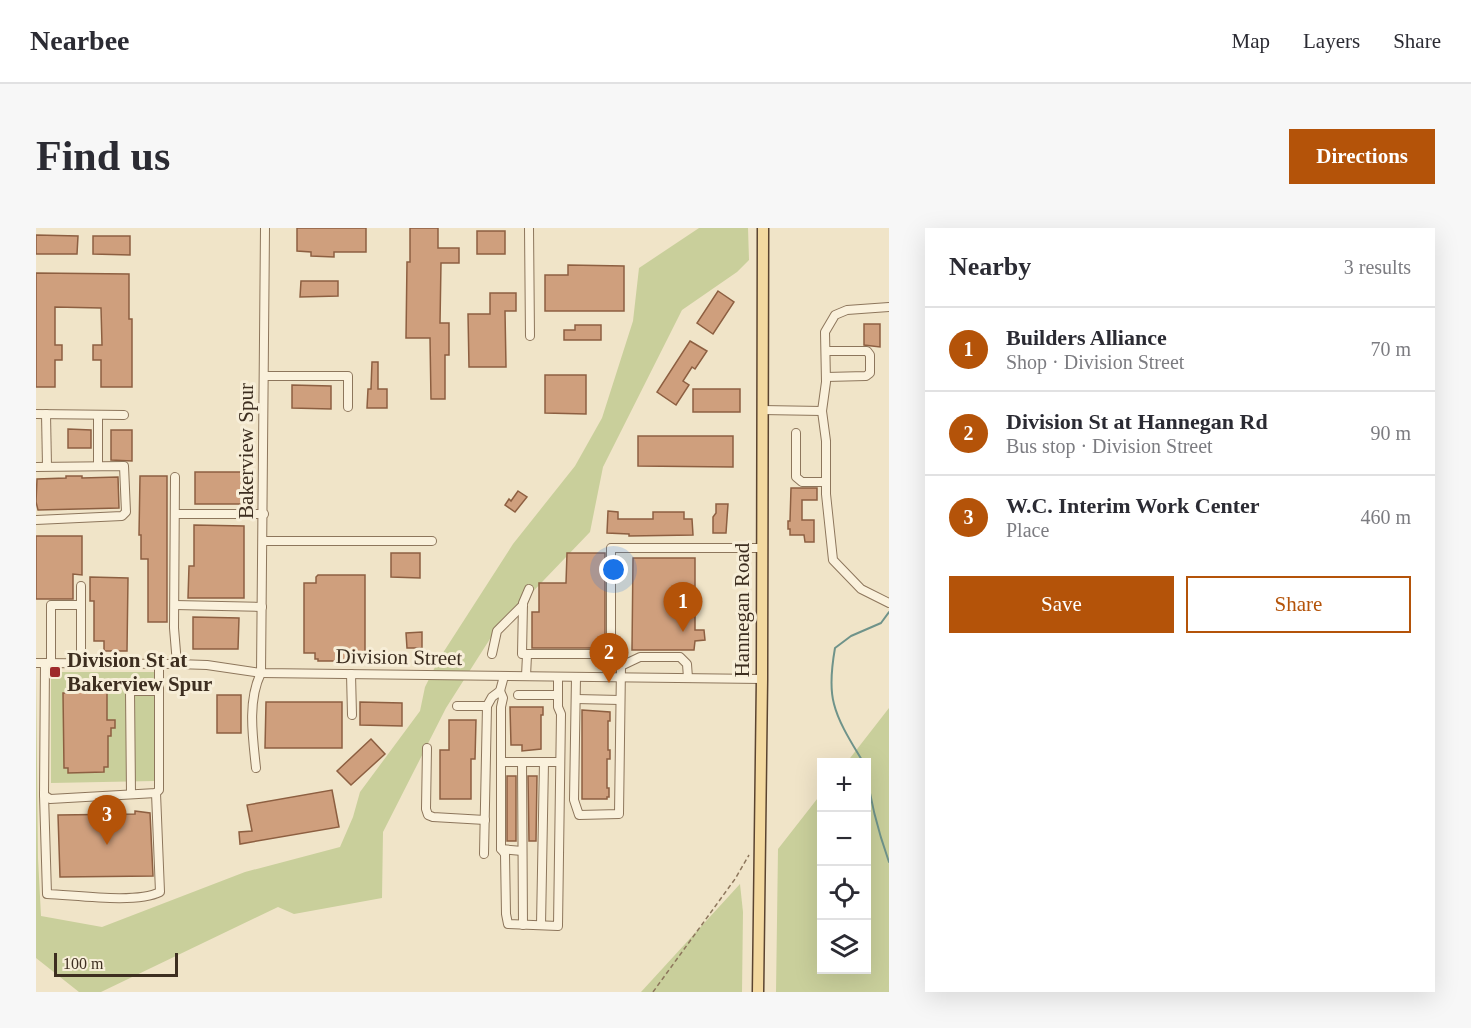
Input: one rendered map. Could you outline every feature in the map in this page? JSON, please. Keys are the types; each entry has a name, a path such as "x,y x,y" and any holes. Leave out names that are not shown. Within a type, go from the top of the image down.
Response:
{"main road":[{"name":"Hannegan Road","path":"758,992 758,840 762,679 763,228"}],"street":[{"name":"Bakerview Spur","path":"256,768 253,710 257,681 261,673 264,541 265,228"},
{"path":"529,228 530,336"},
{"path":"889,307 847,310 835,315 825,332 826,377 822,411 833,560 861,589 889,603"},
{"path":"826,351 867,351 870,355 870,373 866,376 826,377"},
{"path":"264,376 348,376 348,406"},
{"path":"762,410 822,411"},
{"path":"36,414 124,415"},
{"path":"46,414 47,466"},
{"path":"99,415 99,465"},
{"path":"796,433 796,477 802,482 826,482"},
{"path":"36,467 124,466 125,514 36,520"},
{"path":"176,477 177,664"},
{"path":"176,514 264,514"},
{"path":"264,541 432,541"},
{"path":"576,677 574,800 579,815 619,814 621,666 611,654 611,548 762,548"},
{"path":"81,586 81,663"},
{"path":"529,589 523,605 522,654 611,654"},
{"path":"81,605 51,605 44,663 47,894 122,897 151,896 160,892 156,793 159,790 159,663"},
{"path":"175,605 262,607"},
{"path":"492,654 497,631 523,605"},
{"path":"526,676 527,655"},
{"path":"621,666 640,657 680,657 687,664 688,678"},
{"name":"Division Street","path":"44,663 207,665 261,673 762,679"},
{"path":"351,674 351,715"},
{"path":"504,676 500,691 503,698 501,707 501,849 505,854 507,924 558,926 561,714 558,707 558,677"},
{"path":"131,794 130,691 159,691"},
{"path":"484,854 487,706 492,696 500,691"},
{"path":"518,695 558,695"},
{"path":"576,699 620,700"},
{"path":"457,705 487,706"},
{"path":"427,748 426,809 428,815 484,820"},
{"path":"501,762 560,762"},
{"path":"522,762 523,925"},
{"path":"541,925 544,762"},
{"path":"44,795 50,799 156,793"},
{"path":"501,849 522,851"}],"path":[{"path":"653,992 735,879 758,840"}],"green space":[{"path":"699,228 748,228 749,260 737,272 682,310 603,467 590,532 495,631 446,708 383,832 382,898 294,914 278,907 101,992 79,992 36,958 36,672 38,858 41,916 102,927 245,872 340,847 353,817 360,792 420,711 425,687 439,659 513,544 575,466 602,418 633,321 639,268"},
{"path":"51,672 154,672 154,781 51,783"},
{"path":"889,708 889,992 776,992 778,849 817,799 817,974 871,974 871,758 850,758"},
{"path":"740,884 743,912 742,992 641,992"}],"building":[{"path":"297,228 366,228 366,252 334,252 334,257 311,256 311,252 297,251"},
{"path":"410,228 438,228 438,248 459,248 459,263 441,263 440,323 449,323 449,355 445,355 445,399 431,399 430,338 406,338"},
{"path":"477,231 505,231 505,254 477,254"},
{"path":"36,235 78,236 77,254 36,254"},
{"path":"93,236 130,236 130,255 93,254"},
{"path":"568,265 624,266 624,311 545,311 545,275 568,275"},
{"path":"36,273 129,274 129,319 132,319 132,387 101,387 101,360 93,360 93,345 102,345 101,308 55,307 55,345 62,345 62,360 55,360 55,387 36,387"},
{"path":"301,281 338,281 338,296 300,297"},
{"path":"718,291 734,302 713,334 697,323"},
{"path":"490,293 516,293 516,311 505,311 506,367 469,367 468,314 490,314"},
{"path":"864,324 880,324 880,347 864,345"},
{"path":"575,325 601,325 601,340 564,340 564,330 575,330"},
{"path":"690,341 707,351 695,369 692,367 683,381 689,385 676,405 657,392"},
{"path":"372,362 378,362 378,389 387,389 387,408 367,408 368,389 371,389"},
{"path":"545,375 586,375 586,414 545,413"},
{"path":"292,385 331,386 331,409 292,408"},
{"path":"693,389 740,389 740,412 693,412"},
{"path":"68,429 91,430 91,448 68,448"},
{"path":"111,430 132,430 132,461 111,460"},
{"path":"638,436 733,436 733,467 638,466"},
{"path":"195,472 245,472 245,504 195,504"},
{"path":"66,476 118,477 119,508 38,510 37,479 66,478"},
{"path":"140,476 167,476 167,622 148,622 148,559 141,559 141,535 139,535"},
{"path":"791,488 817,488 817,500 802,500 802,520 814,520 814,542 805,542 804,535 790,535 788,521 790,521"},
{"path":"518,491 527,497 515,512 505,505"},
{"path":"716,504 728,504 726,533 713,533"},
{"path":"608,511 618,512 618,519 653,519 653,512 684,512 684,519 692,519 693,535 629,536 629,534 607,533"},
{"path":"194,525 244,526 244,598 188,598 189,566 194,566"},
{"path":"36,536 82,536 82,575 73,574 73,599 36,599"},
{"path":"391,553 420,553 420,578 391,577"},
{"path":"567,553 605,553 605,648 532,648 532,612 539,612 539,583 566,583"},
{"path":"633,558 695,558 695,630 704,630 705,640 695,641 694,650 632,650"},
{"path":"318,575 365,575 365,661 318,661 315,659 315,653 304,653 304,583 316,583"},
{"path":"90,577 128,578 127,651 104,651 104,641 94,641 94,601 90,601"},
{"path":"193,617 239,618 238,649 193,649"},
{"path":"422,632 422,648 407,648 406,633"},
{"path":"67,688 103,688 103,692 107,692 107,720 115,720 115,728 111,728 111,736 108,736 108,767 104,767 104,772 68,773 68,768 64,768 63,693 67,693"},
{"path":"217,695 241,695 241,733 217,733"},
{"path":"266,702 342,702 342,748 265,748"},
{"path":"360,702 402,703 402,726 360,725"},
{"path":"510,707 543,707 541,749 522,751 522,745 511,745"},
{"path":"582,710 610,712 608,750 610,750 610,759 607,759 609,797 607,799 582,799"},
{"path":"449,720 476,720 475,759 471,759 471,799 440,799 440,750 449,750"},
{"path":"371,739 385,754 351,785 337,771"},
{"path":"507,776 516,776 516,841 507,841"},
{"path":"528,776 537,776 536,841 529,841"},
{"path":"332,790 339,827 240,844 239,832 252,831 247,805"},
{"path":"135,811 150,813 153,876 60,877 58,815 135,814"}],"waterway":[{"path":"861,758 843,727 832,697 831,683 835,648 851,636 881,623 889,612"},
{"path":"871,797 889,862"}],"place":[{"name":"Builders Alliance","path":"683,632"},
{"name":"Division St at Bakerview Spur","path":"55,672"},
{"name":"Division St at Hannegan Rd","path":"609,683"},
{"name":"W.C. Interim Work Center","path":"107,845"}]}
